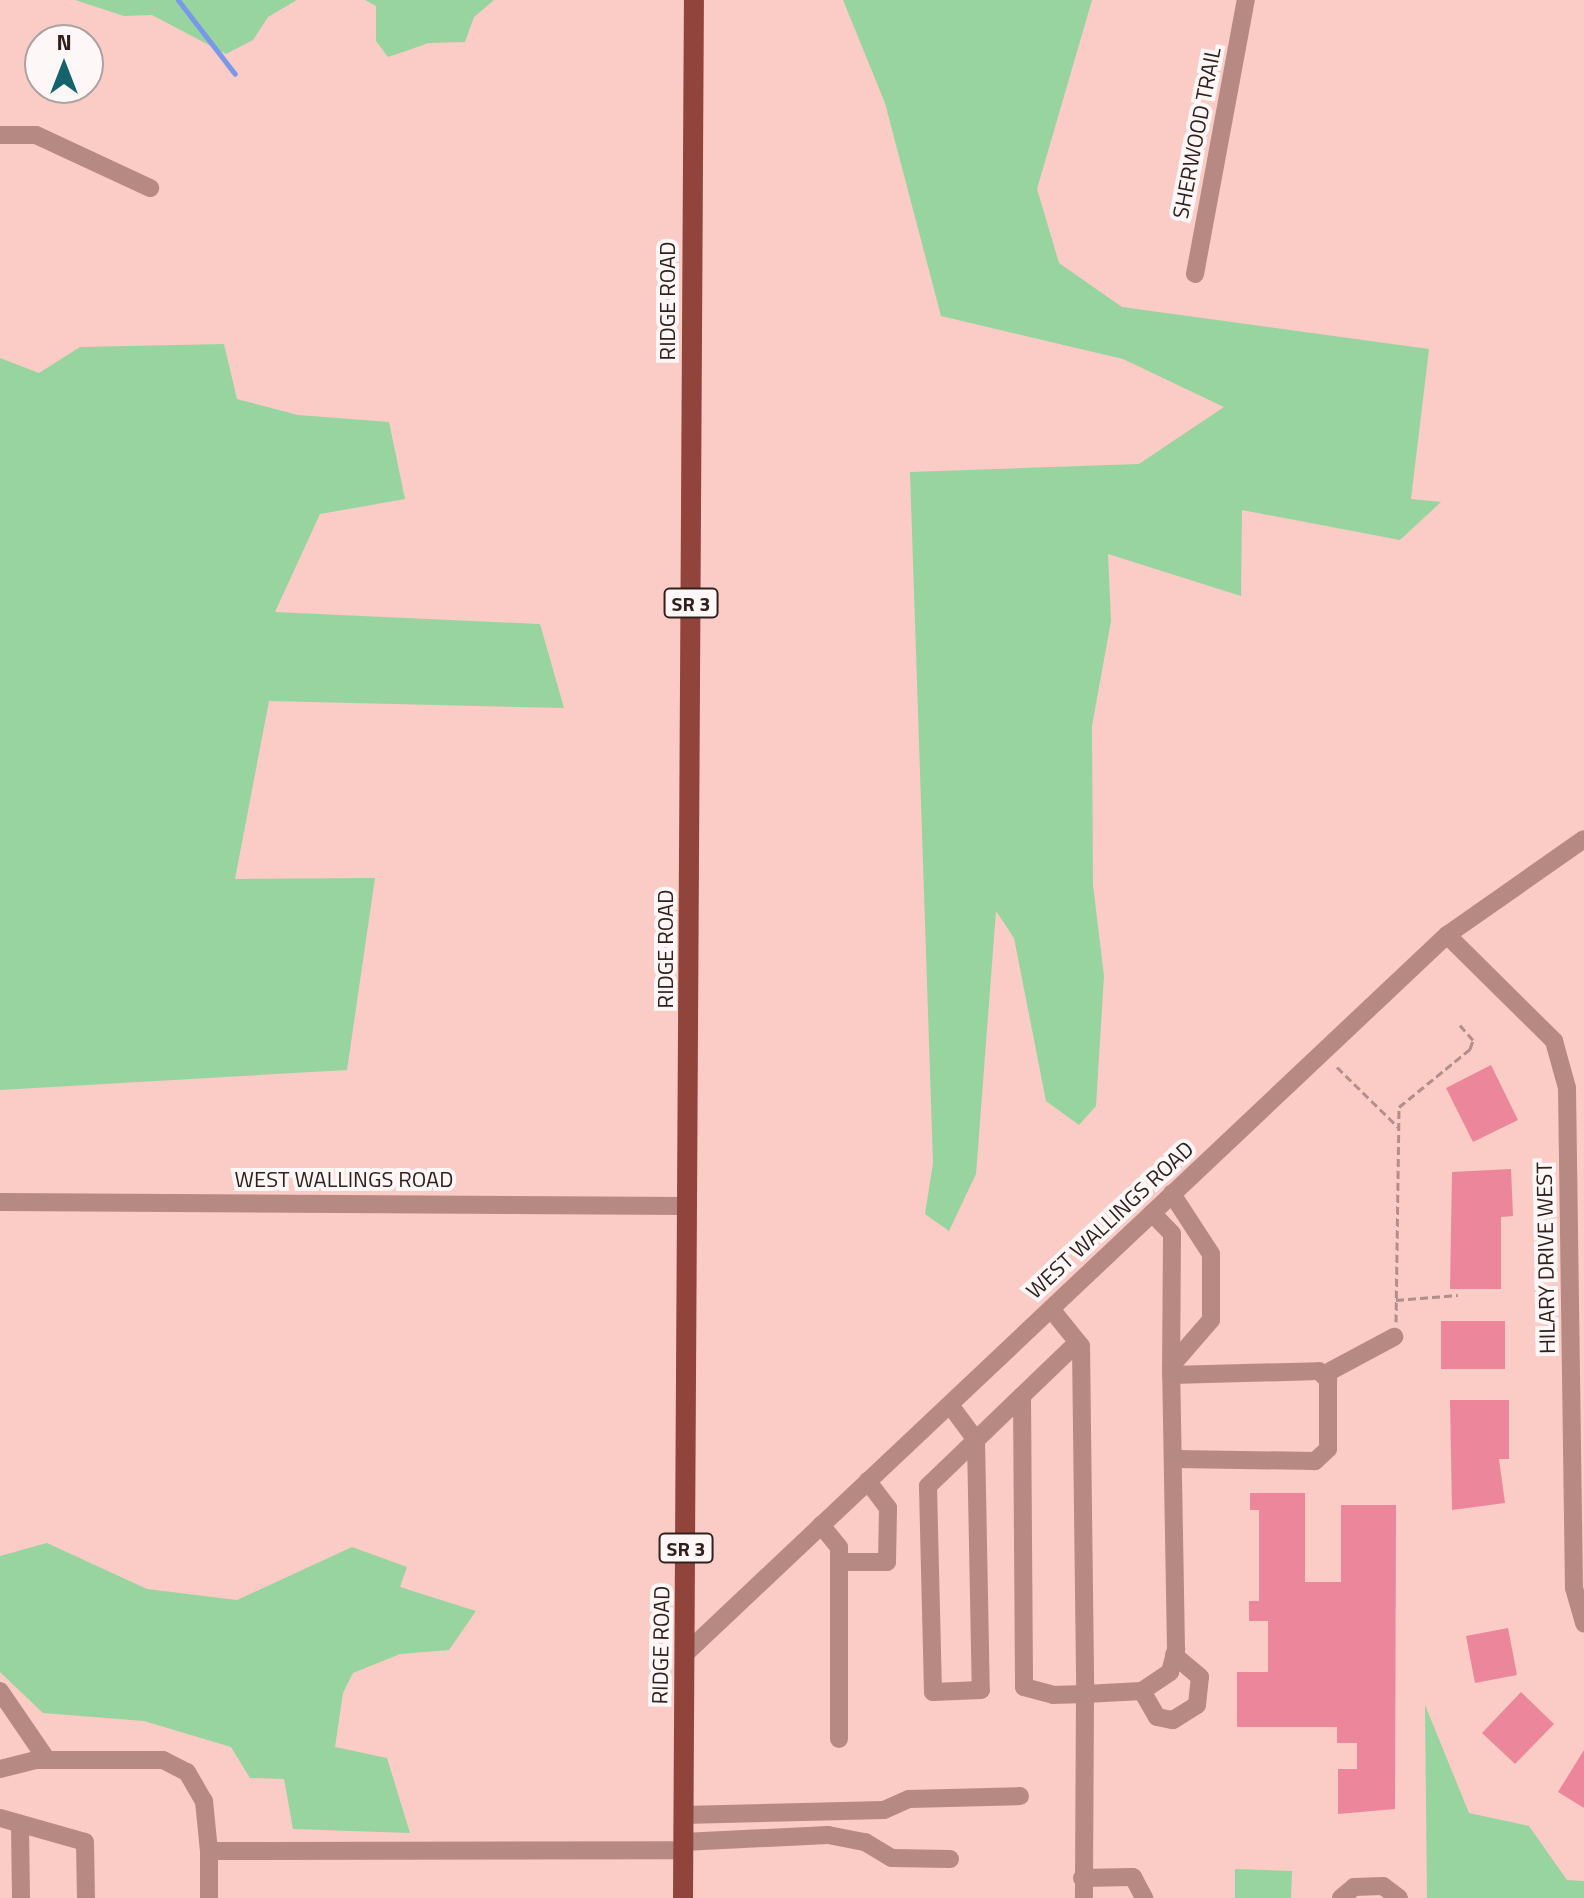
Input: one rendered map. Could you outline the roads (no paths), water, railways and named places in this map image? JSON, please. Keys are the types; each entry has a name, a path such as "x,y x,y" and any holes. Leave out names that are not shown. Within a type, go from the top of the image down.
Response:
{"main road":[{"name":"RIDGE ROAD","path":"683,1898 694,0"}],"street":[{"name":"SHERWOOD TRAIL","path":"1195,274 1246,0"},
{"path":"0,135 36,135 150,188"},
{"name":"WEST WALLINGS ROAD","path":"685,1654 1447,935 1584,839"},
{"name":"HILARY DRIVE WEST","path":"1447,935 1554,1041 1567,1088 1576,1155 1579,1441 1574,1588 1584,1624"},
{"path":"1171,1371 1211,1320 1212,1270 1206,1238 1172,1194"},
{"name":"WEST WALLINGS ROAD","path":"0,1202 688,1206"},
{"path":"1022,1396 1024,1687 1053,1695 1142,1691 1170,1672 1174,1655 1176,1459 1171,1371 1172,1234 1152,1213"},
{"path":"1051,1309 1078,1342 1085,1694 1084,1898"},
{"path":"1171,1371 1323,1375 1394,1337"},
{"path":"950,1405 976,1440 981,1690 933,1692 928,1486 976,1440 1022,1396 1078,1342"},
{"path":"1176,1459 1315,1461 1328,1449 1328,1380 1323,1375"},
{"path":"839,1562 887,1562 888,1508 868,1481"},
{"path":"821,1525 838,1542 839,1739"},
{"path":"1142,1691 1157,1717 1173,1720 1197,1705 1200,1677 1174,1655"},
{"path":"0,1691 47,1760"},
{"path":"0,1769 47,1760 163,1760 187,1772 204,1801 209,1851 209,1898"},
{"path":"683,1815 884,1810 909,1799 1020,1796"},
{"path":"0,1818 85,1842 86,1898"},
{"path":"20,1825 21,1898"},
{"path":"209,1851 683,1846 828,1835 865,1842 892,1858 950,1859"},
{"path":"1082,1878 1133,1877 1144,1898"},
{"path":"1341,1898 1354,1887 1383,1886 1399,1898"}],"waterway":[{"path":"178,0 235,74"}]}
